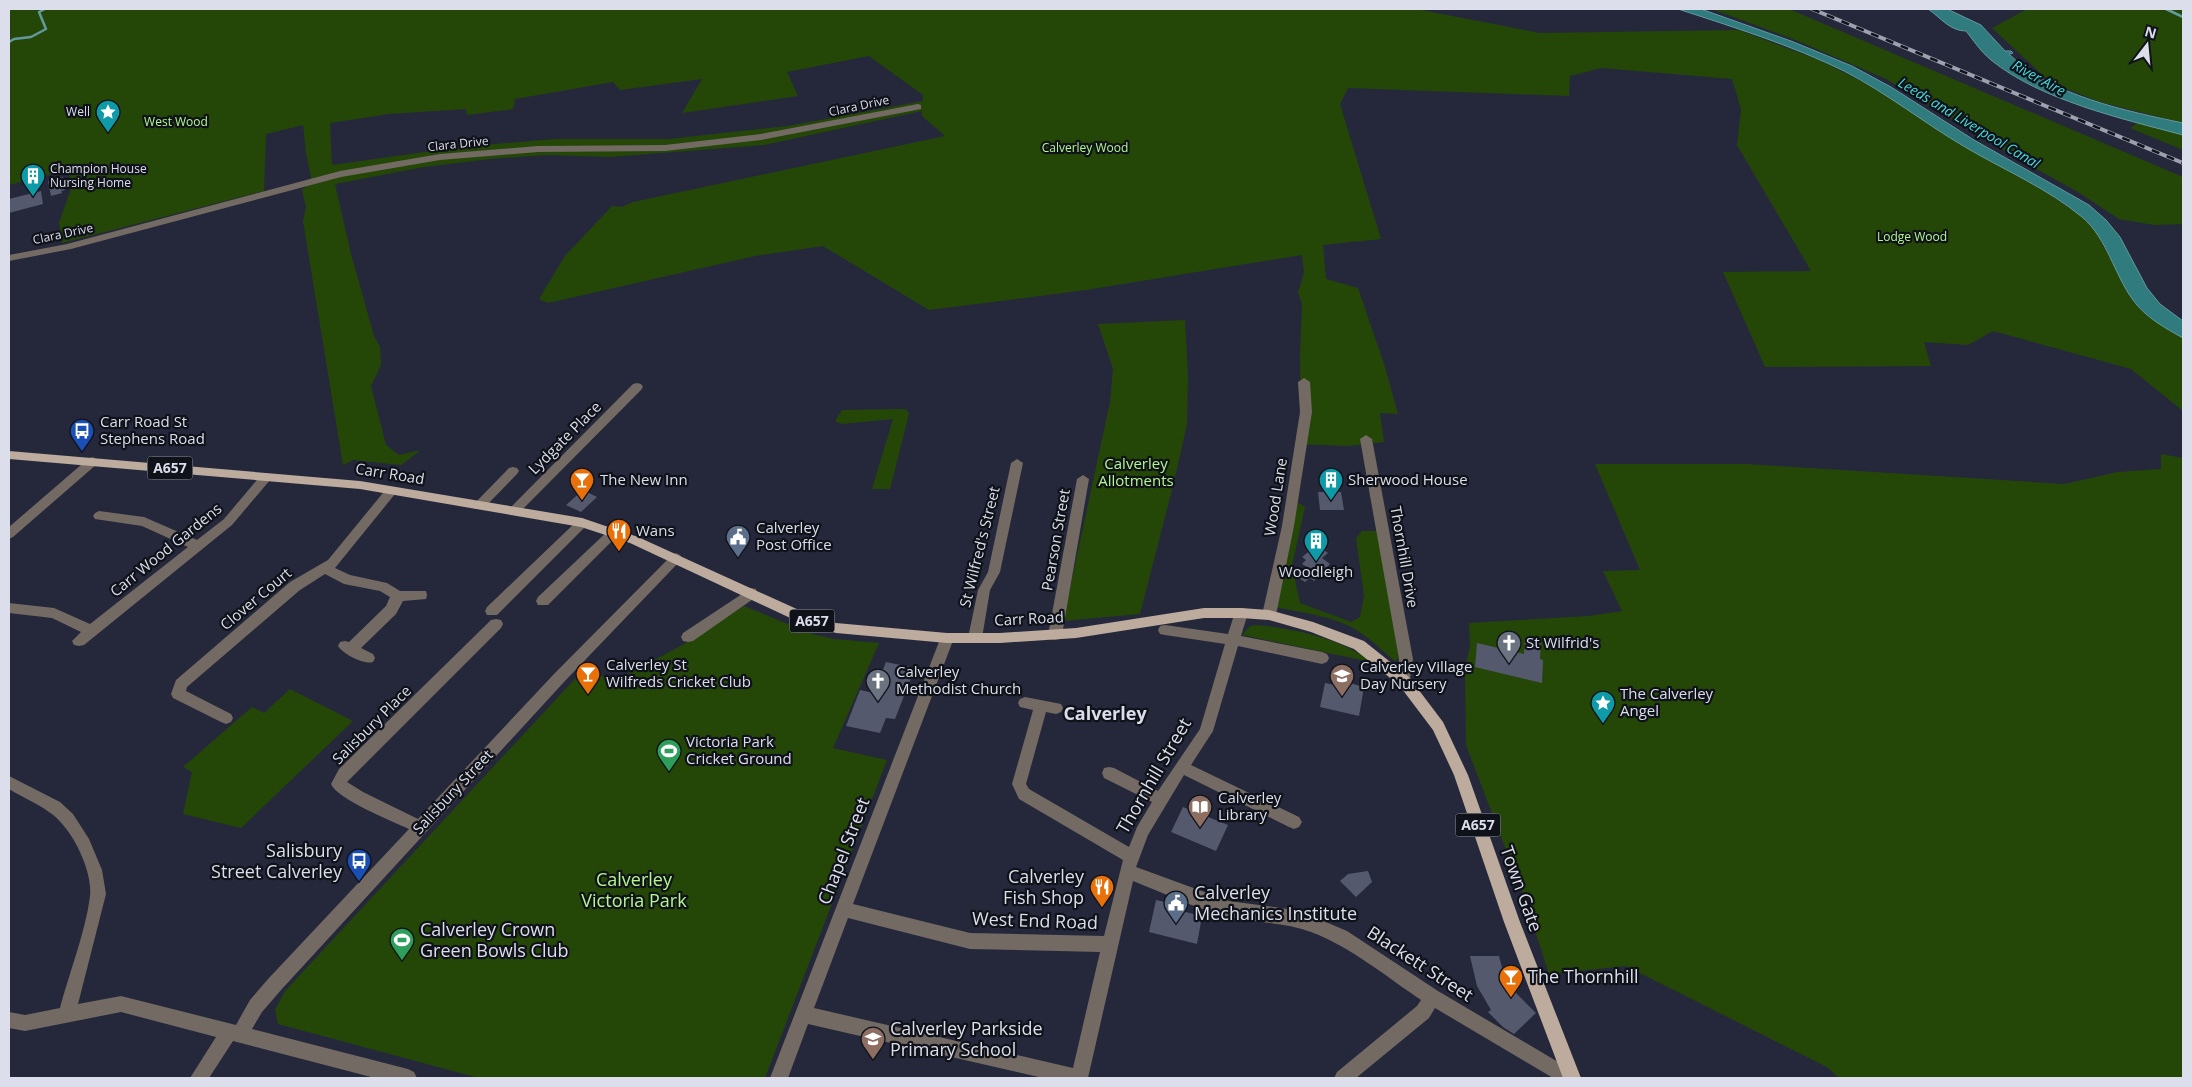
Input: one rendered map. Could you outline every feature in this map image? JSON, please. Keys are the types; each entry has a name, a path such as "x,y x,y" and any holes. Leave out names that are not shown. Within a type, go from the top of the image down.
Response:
{"main road":[{"name":"Carr Road","path":"9,455 360,485 582,523 614,532 676,558 806,619 836,628 947,638 1055,635 1204,613 1269,615 1313,627"},
{"name":"Town Gate","path":"1313,627 1359,645 1404,681 1438,726 1461,775 1512,922 1571,1078"}],"street":[{"name":"Clara Drive","path":"9,258 68,248 340,174 450,156 538,149 665,148 760,137 918,107"},
{"name":"Wood Lane","path":"1269,615 1288,526 1306,412 1304,382"},
{"name":"Lydgate Place","path":"514,511 637,387"},
{"name":"Thornhill Drive","path":"1366,439 1406,659 1404,681"},
{"path":"9,534 93,461"},
{"name":"St Wilfred's Street","path":"975,638 984,590 994,572 1017,463"},
{"path":"479,506 513,471"},
{"name":"Carr Wood Gardens","path":"79,641 200,546 240,510 266,476"},
{"name":"Pearson Street","path":"1055,635 1082,480"},
{"name":"Clover Court","path":"226,718 178,694 181,684 295,586 325,568 338,557 391,491"},
{"path":"99,516 144,522 200,546"},
{"name":"Salisbury Place","path":"420,827 358,797 338,784 344,774 494,618 582,523"},
{"path":"543,601 614,532"},
{"name":"Salisbury Street","path":"199,1078 275,984 559,678 676,558"},
{"path":"325,568 348,580 392,590 396,596 396,602 391,610 349,647 368,658"},
{"path":"688,637 751,593"},
{"path":"396,596 421,595"},
{"path":"9,608 54,613 92,631"},
{"name":"Thornhill Street","path":"1079,1078 1129,864 1142,832 1206,731 1241,613"},
{"path":"1165,630 1234,640 1322,658"},
{"name":"Chapel Street","path":"779,1078 947,638"},
{"name":"Blackett Street","path":"1025,703 1049,707 1019,784 1024,794 1129,864 1203,901 1229,908 1288,917 1314,925 1341,937 1432,998 1571,1078"},
{"path":"1182,767 1294,822"},
{"path":"1109,773 1162,800"},
{"path":"9,782 55,807 68,819 84,844 94,870 98,894 94,915 66,1016"},
{"name":"West End Road","path":"843,909 970,941 1109,944"},
{"path":"1343,1078 1423,1012 1432,998"},
{"path":"9,1020 25,1023 121,1004 408,1078"},
{"path":"803,1014 1079,1078"}],"green space":[{"path":"9,9 1416,9 1540,33 1739,30 1819,60 1875,88 1959,143 2046,192 2080,215 2095,230 2133,301 2146,315 2183,338 2183,411 2131,369 1993,331 1968,345 1924,342 1931,366 1765,367 1723,272 1811,271 1737,145 1741,109 1732,79 1601,68 1570,76 1569,96 1348,88 1340,104 1381,239 1323,245 1326,279 1358,288 1385,367 1398,414 1380,413 1384,442 1349,446 1295,444 1301,411 1300,357 1302,304 1298,293 1304,272 1302,255 1086,290 929,310 823,246 755,256 548,303 539,299 565,256 612,206 622,207 633,202 945,136 922,116 922,111 764,145 610,157 547,155 490,159 424,167 335,184 351,254 374,336 380,347 381,365 371,386 386,445 399,455 421,450 401,465 353,460 343,465 303,221 306,207 302,190 312,182 303,125 266,134 264,191 62,243 59,223 72,186 68,170 9,185","holes":["869,56 923,95 923,101 788,126 669,139 555,139 461,147 332,165 330,123 389,114 466,109 467,115 513,109 515,99 613,82 620,90 702,79 682,113 798,96 787,72"]},
{"path":"1712,9 1789,9 2183,177 2183,224 2154,225 2119,219 2078,192 1999,148 1886,79 1793,39"},
{"path":"2027,9 2183,9 2183,123 2100,102 2050,82 1992,28"},
{"path":"2138,123 2183,135 2183,150 2130,128"},
{"name":"Calverley Allotments","path":"1185,320 1188,377 1187,424 1140,614 1063,621 1110,402 1113,369 1098,324"},
{"path":"906,409 909,414 890,489 872,489 893,419 841,424 835,421 842,410"},
{"path":"2161,454 2183,458 2183,1078 1839,1078 1827,1067 1626,966 1549,974 1524,897 1466,745 1465,669 1470,646 1469,623 1589,616 1622,611 1603,571 1640,570 1595,464 1746,464 2064,484 2118,472 2161,469"},
{"path":"1298,503 1305,507 1292,566 1300,603 1351,622 1360,617 1364,596 1356,538 1362,531 1377,531 1399,658 1395,661 1367,637 1349,626 1322,616 1274,607 1295,504"},
{"name":"Calverley Victoria Park","path":"744,606 812,634 834,639 879,643 833,748 887,760 765,1078 479,1078 278,1024 275,1010 285,991 585,668 616,683 630,673 686,643"},
{"path":"1257,625 1317,636 1347,647 1371,662 1242,635 1250,626"},
{"path":"290,689 353,721 241,828 183,814 192,772 183,767 252,707 264,713"}],"water":[{"path":"1678,9 1701,9 1791,41 1852,66 1891,87 1974,140 2089,205 2106,220 2120,237 2147,288 2160,304 2183,321 2183,338 2143,312 2126,290 2098,235 2082,217 2054,197 1965,147 1844,71 1783,45"},
{"name":"River Aire","path":"1928,9 1947,9 1981,25 2005,51 2011,51 2013,53 2009,54 2026,69 2046,81 2091,100 2183,123 2183,135 2109,115 2057,97 2033,86 1991,60 1966,31 1955,29"}],"building":[{"path":"63,177 65,190 61,191 62,193 51,196 48,181"},
{"path":"41,191 43,204 9,213 9,199"},
{"name":"The New Inn","path":"583,490 597,497 581,512 566,505"},
{"name":"Sherwood House","path":"1318,492 1341,492 1344,510 1320,510"},
{"name":"Woodleigh","path":"1317,545 1328,553 1322,558 1330,564 1314,581 1310,578 1305,582 1296,576 1307,567 1302,564 1306,560 1302,557"},
{"name":"St Wilfrid's","path":"1525,638 1541,641 1540,659 1543,660 1542,683 1475,667 1477,643 1524,654"},
{"name":"Calverley Methodist Church","path":"886,662 915,668 895,719 886,718 880,733 846,726 860,690 874,693"},
{"name":"Calverley Village Day Nursery","path":"1346,682 1364,687 1359,716 1320,707 1325,683 1345,687"},
{"name":"Calverley Library","path":"1183,807 1228,825 1216,851 1171,832"},
{"path":"1368,871 1372,882 1356,897 1340,881 1348,874"},
{"name":"Calverley Mechanics Institute","path":"1156,900 1174,904 1173,909 1202,916 1197,944 1149,932"},
{"name":"The Thornhill","path":"1470,956 1499,956 1506,983 1536,1013 1514,1034 1503,1027 1488,1012 1491,1010 1477,986"}],"waterway":[{"path":"9,42 14,39 31,37 46,29 39,12 45,9"},
{"path":"2166,9 2183,17"}],"railway":[{"path":"1812,9 2183,163"}],"place":[{"name":"Well","path":"108,133"},
{"name":"Champion House Nursing Home","path":"33,197"},
{"name":"Carr Road St Stephens Road","path":"82,452"},
{"name":"The New Inn","path":"582,501"},
{"name":"Sherwood House","path":"1331,501"},
{"name":"Wans","path":"619,552"},
{"name":"Calverley Post Office","path":"738,558"},
{"name":"Woodleigh","path":"1316,562"},
{"name":"St Wilfrid's","path":"1509,664"},
{"name":"Calverley St Wilfreds Cricket Club","path":"588,695"},
{"name":"Calverley Village Day Nursery","path":"1342,697"},
{"name":"Calverley Methodist Church","path":"878,702"},
{"name":"The Calverley Angel","path":"1603,724"},
{"name":"Victoria Park Cricket Ground","path":"669,772"},
{"name":"Calverley Library","path":"1200,828"},
{"name":"Salisbury Street Calverley","path":"359,882"},
{"name":"Calverley Fish Shop","path":"1102,908"},
{"name":"Calverley Mechanics Institute","path":"1176,924"},
{"name":"Calverley Crown Green Bowls Club","path":"402,961"},
{"name":"The Thornhill","path":"1511,998"},
{"name":"Calverley Parkside Primary School","path":"873,1060"}],"district":[{"name":"Calverley","path":"1105,714"}],"park label":[{"name":"West Wood","path":"176,122"},
{"name":"Calverley Wood","path":"1085,148"},
{"name":"Lodge Wood","path":"1912,237"}],"water label":[{"name":"Leeds and Liverpool Canal","path":"1969,123"}]}
